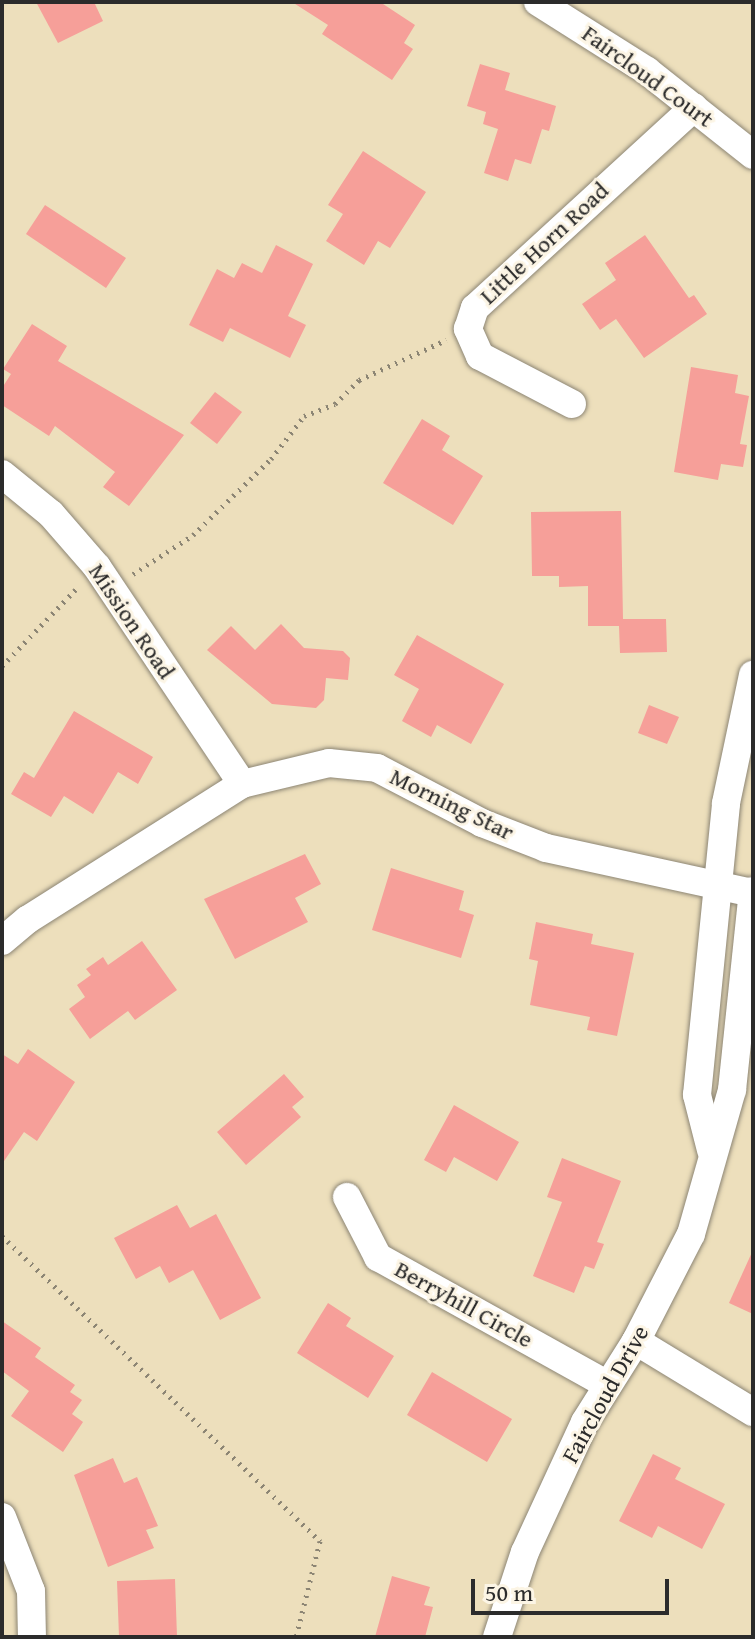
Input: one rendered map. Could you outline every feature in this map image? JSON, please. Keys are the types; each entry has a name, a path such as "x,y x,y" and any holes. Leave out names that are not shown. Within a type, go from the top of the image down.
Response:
{"street":[{"name":"Faircloud Court","path":"538,2 594,34 694,107 753,155"},
{"name":"Little Horn Road","path":"572,404 498,369 480,356 468,329 475,308 694,107"},
{"name":"Mission Road","path":"2,474 51,514 104,578 242,784"},
{"name":"Faircloud Drive","path":"711,1151 697,1095 726,803 753,675"},
{"name":"Morning Star","path":"2,941 242,784 329,763 377,768 482,823 546,848 753,892"},
{"name":"Faircloud Drive","path":"497,1637 525,1552 585,1422 636,1341 691,1234 711,1151 732,1090 753,892"},
{"name":"Berryhill Circle","path":"347,1197 378,1257 608,1385"},
{"path":"636,1341 753,1412"},
{"path":"2,1517 31,1591 32,1637"}],"path":[{"path":"2,666 104,578 193,535 271,459 304,416 335,404 359,380 468,329"},
{"path":"2,1236 320,1541 296,1637"}],"building":[{"path":"36,2 94,2 103,21 58,43"},
{"path":"292,2 380,2 415,25 404,43 413,49 392,80 322,34 328,25"},
{"path":"480,64 510,73 505,90 556,106 549,131 542,129 531,164 515,159 508,181 484,173 498,129 483,124 486,112 467,106"},
{"path":"363,151 426,192 390,248 378,241 364,265 326,241 343,214 328,205"},
{"path":"45,205 126,258 106,288 26,234"},
{"path":"645,235 689,298 694,295 707,314 644,358 616,319 600,330 582,304 616,280 605,263"},
{"path":"276,245 313,264 288,316 306,325 290,358 230,328 223,342 189,325 217,269 234,278 242,263 262,273"},
{"path":"32,324 67,346 58,361 184,435 129,506 103,487 115,472 55,426 49,436 2,405 2,388 11,374 3,369"},
{"path":"691,367 738,375 735,393 749,396 740,444 747,445 743,467 721,464 718,480 674,472"},
{"path":"215,392 242,412 217,444 190,423"},
{"path":"422,419 450,436 442,450 483,476 453,525 383,483"},
{"path":"621,511 623,619 666,619 667,652 620,653 619,626 588,626 588,586 559,587 559,576 532,576 531,512"},
{"path":"281,624 304,648 343,651 350,658 348,680 326,678 324,700 316,708 272,704 207,650 231,626 255,650"},
{"path":"417,635 504,684 471,744 437,725 431,737 402,721 419,689 394,675"},
{"path":"649,705 679,717 667,744 638,733"},
{"path":"74,711 153,757 138,784 118,772 93,814 64,796 51,817 11,794 24,772 34,778"},
{"path":"305,854 321,884 295,898 308,922 235,959 204,899"},
{"path":"391,868 464,891 459,910 474,915 461,958 372,930"},
{"path":"536,922 593,934 591,944 634,953 617,1036 587,1030 590,1017 530,1005 538,961 529,959"},
{"path":"142,941 177,990 135,1020 128,1011 90,1039 69,1009 85,997 77,985 91,975 86,969 103,957 108,965"},
{"path":"28,1049 75,1082 37,1141 24,1132 2,1164 2,1054 18,1064"},
{"path":"284,1074 304,1097 292,1107 301,1117 246,1165 217,1132"},
{"path":"454,1105 519,1142 497,1181 454,1157 446,1172 424,1160"},
{"path":"562,1158 621,1181 597,1242 604,1244 594,1269 585,1266 574,1293 533,1276 562,1202 547,1197"},
{"path":"177,1205 190,1228 216,1214 261,1298 220,1320 193,1270 169,1283 160,1266 136,1279 114,1238"},
{"path":"753,1250 753,1314 729,1303"},
{"path":"328,1303 351,1318 346,1326 394,1356 368,1398 297,1353"},
{"path":"2,1321 41,1348 35,1357 75,1385 70,1392 82,1400 72,1414 83,1422 63,1452 11,1416 29,1391 2,1371"},
{"path":"432,1372 512,1419 487,1462 407,1415"},
{"path":"653,1454 681,1468 675,1479 725,1504 702,1549 658,1526 652,1538 619,1521"},
{"path":"113,1458 124,1483 137,1477 158,1526 146,1530 154,1548 108,1567 74,1475"},
{"path":"392,1576 430,1587 424,1605 433,1607 425,1637 375,1637"},
{"path":"175,1579 177,1637 119,1637 117,1581"}]}
